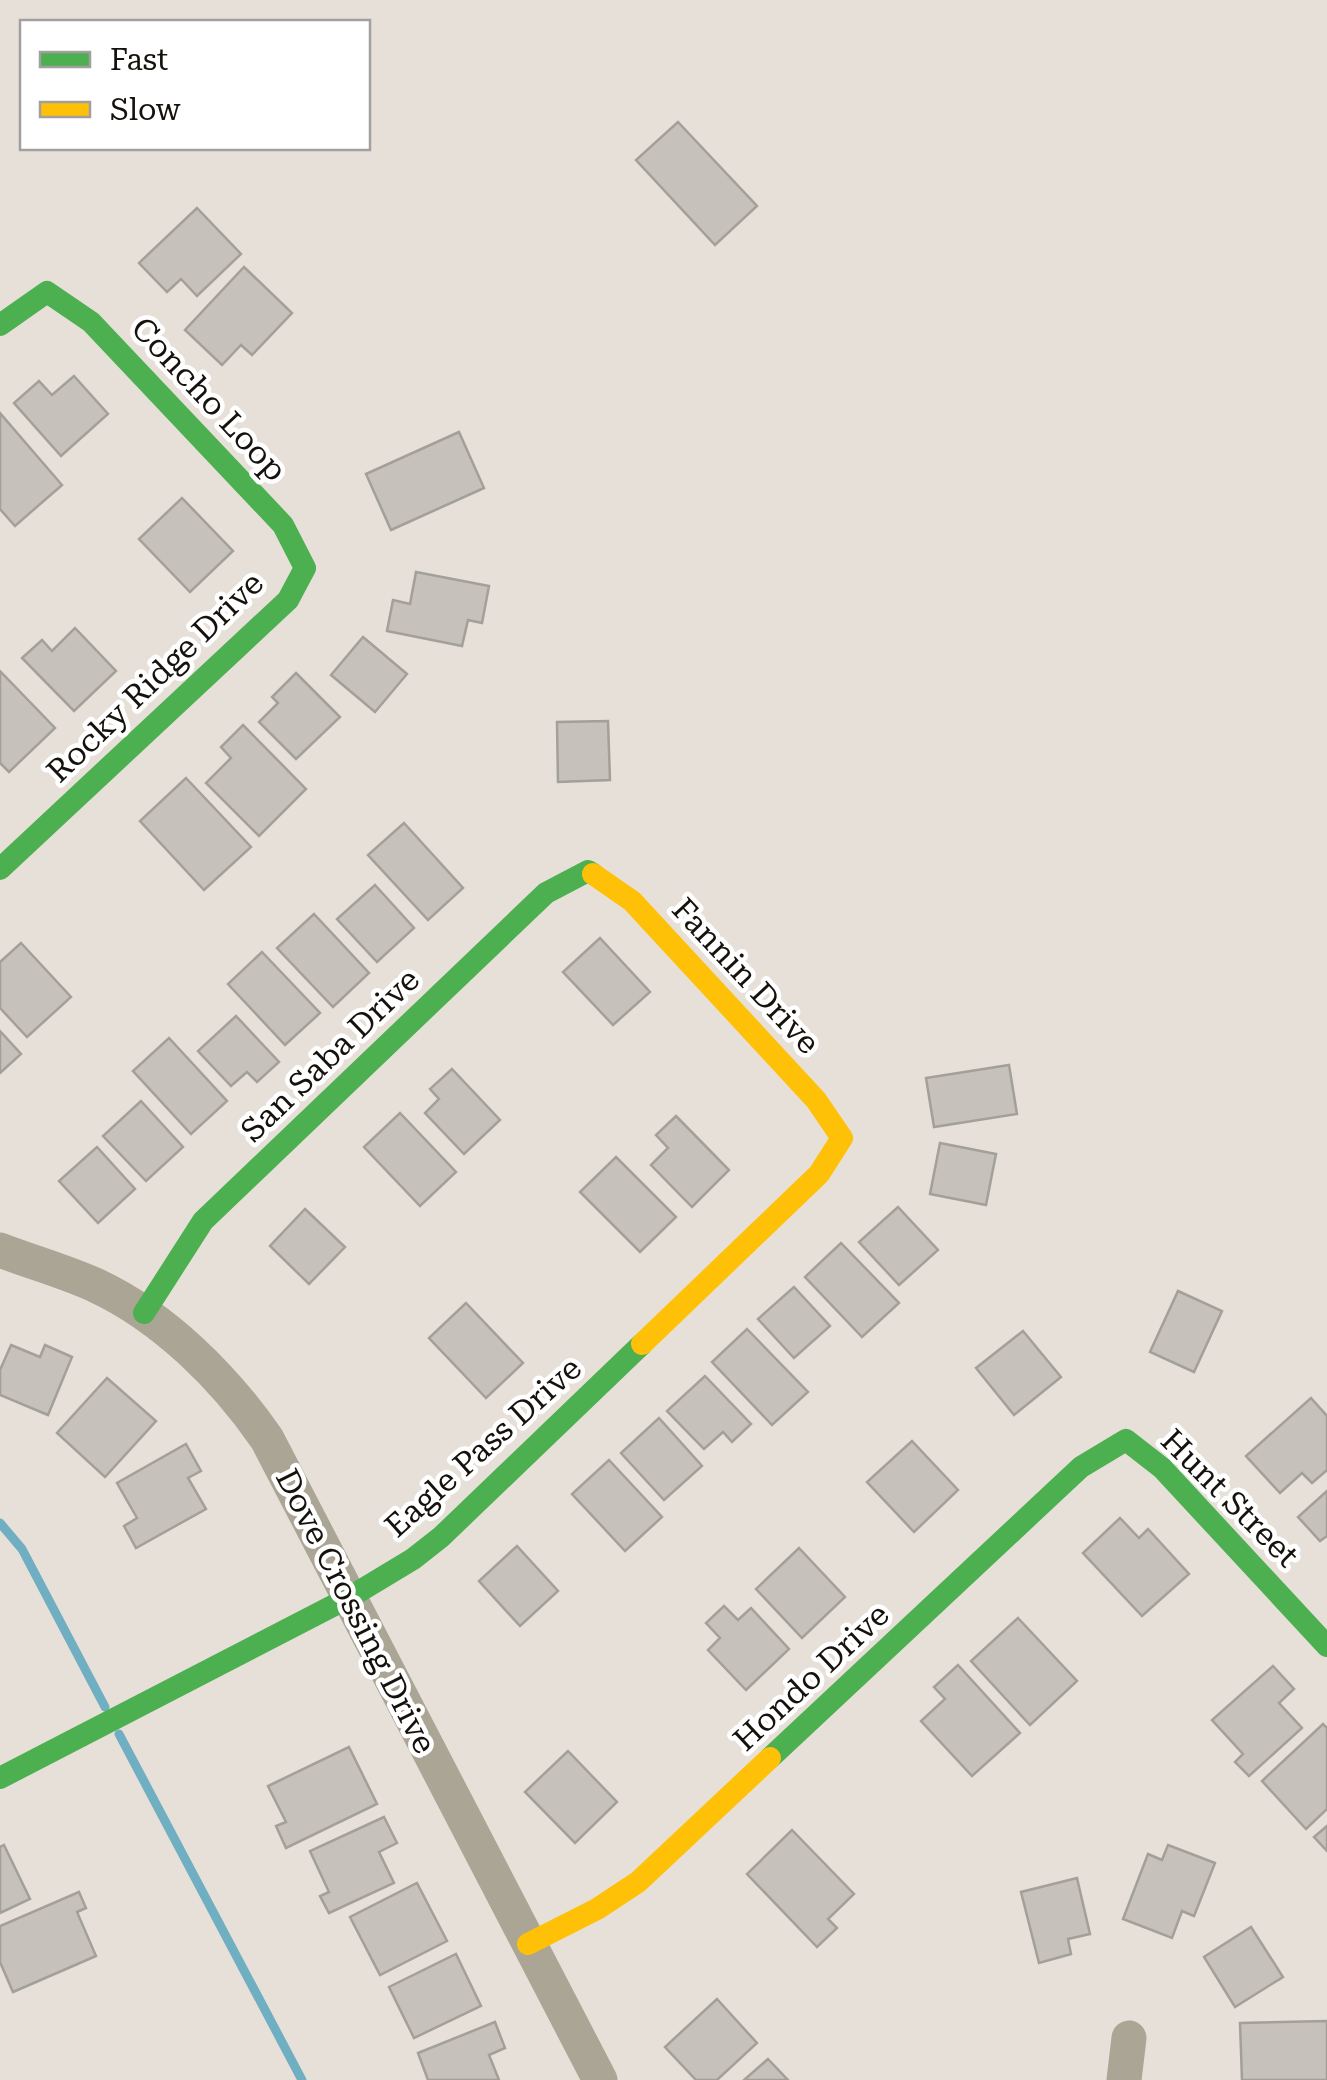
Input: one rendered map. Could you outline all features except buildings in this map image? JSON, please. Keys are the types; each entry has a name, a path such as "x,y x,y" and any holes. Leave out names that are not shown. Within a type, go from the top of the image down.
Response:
{"street":[{"name":"Concho Loop","path":"0,325 47,292 91,322 269,510 282,525 305,568"},
{"name":"Rocky Ridge Drive","path":"0,869 288,600 305,568"},
{"name":"Fannin Drive","path":"588,871 632,901 816,1100 842,1138"},
{"name":"San Saba Drive","path":"144,1314 202,1222 546,894 588,871"},
{"name":"Eagle Pass Drive","path":"0,1778 350,1597 413,1559 441,1537 819,1174 842,1138"},
{"name":"Dove Crossing Drive","path":"0,1250 95,1286 144,1314 242,1404 267,1439 600,2080"},
{"name":"Hunt Street","path":"1126,1440 1162,1468 1327,1646"},
{"name":"Hondo Drive","path":"528,1944 638,1882 1081,1467 1126,1440"},
{"path":"1124,2080 1128,2038"}],"waterway":[{"path":"0,1523 22,1549 105,1707"},
{"path":"119,1734 302,2080"}],"traffic: fast":[{"path":"0,325 47,292 91,322 283,525 305,568 288,600 0,869"},
{"path":"144,1313 203,1221 546,893 588,871 593,874"},
{"path":"0,1778 350,1597 413,1559 441,1537 642,1344"},
{"path":"770,1758 1081,1467 1126,1440 1162,1468 1327,1646"}],"traffic: slow":[{"path":"593,874 632,901 816,1100 842,1138 819,1174 642,1344"},
{"path":"528,1944 597,1909 638,1882 770,1758"}]}
